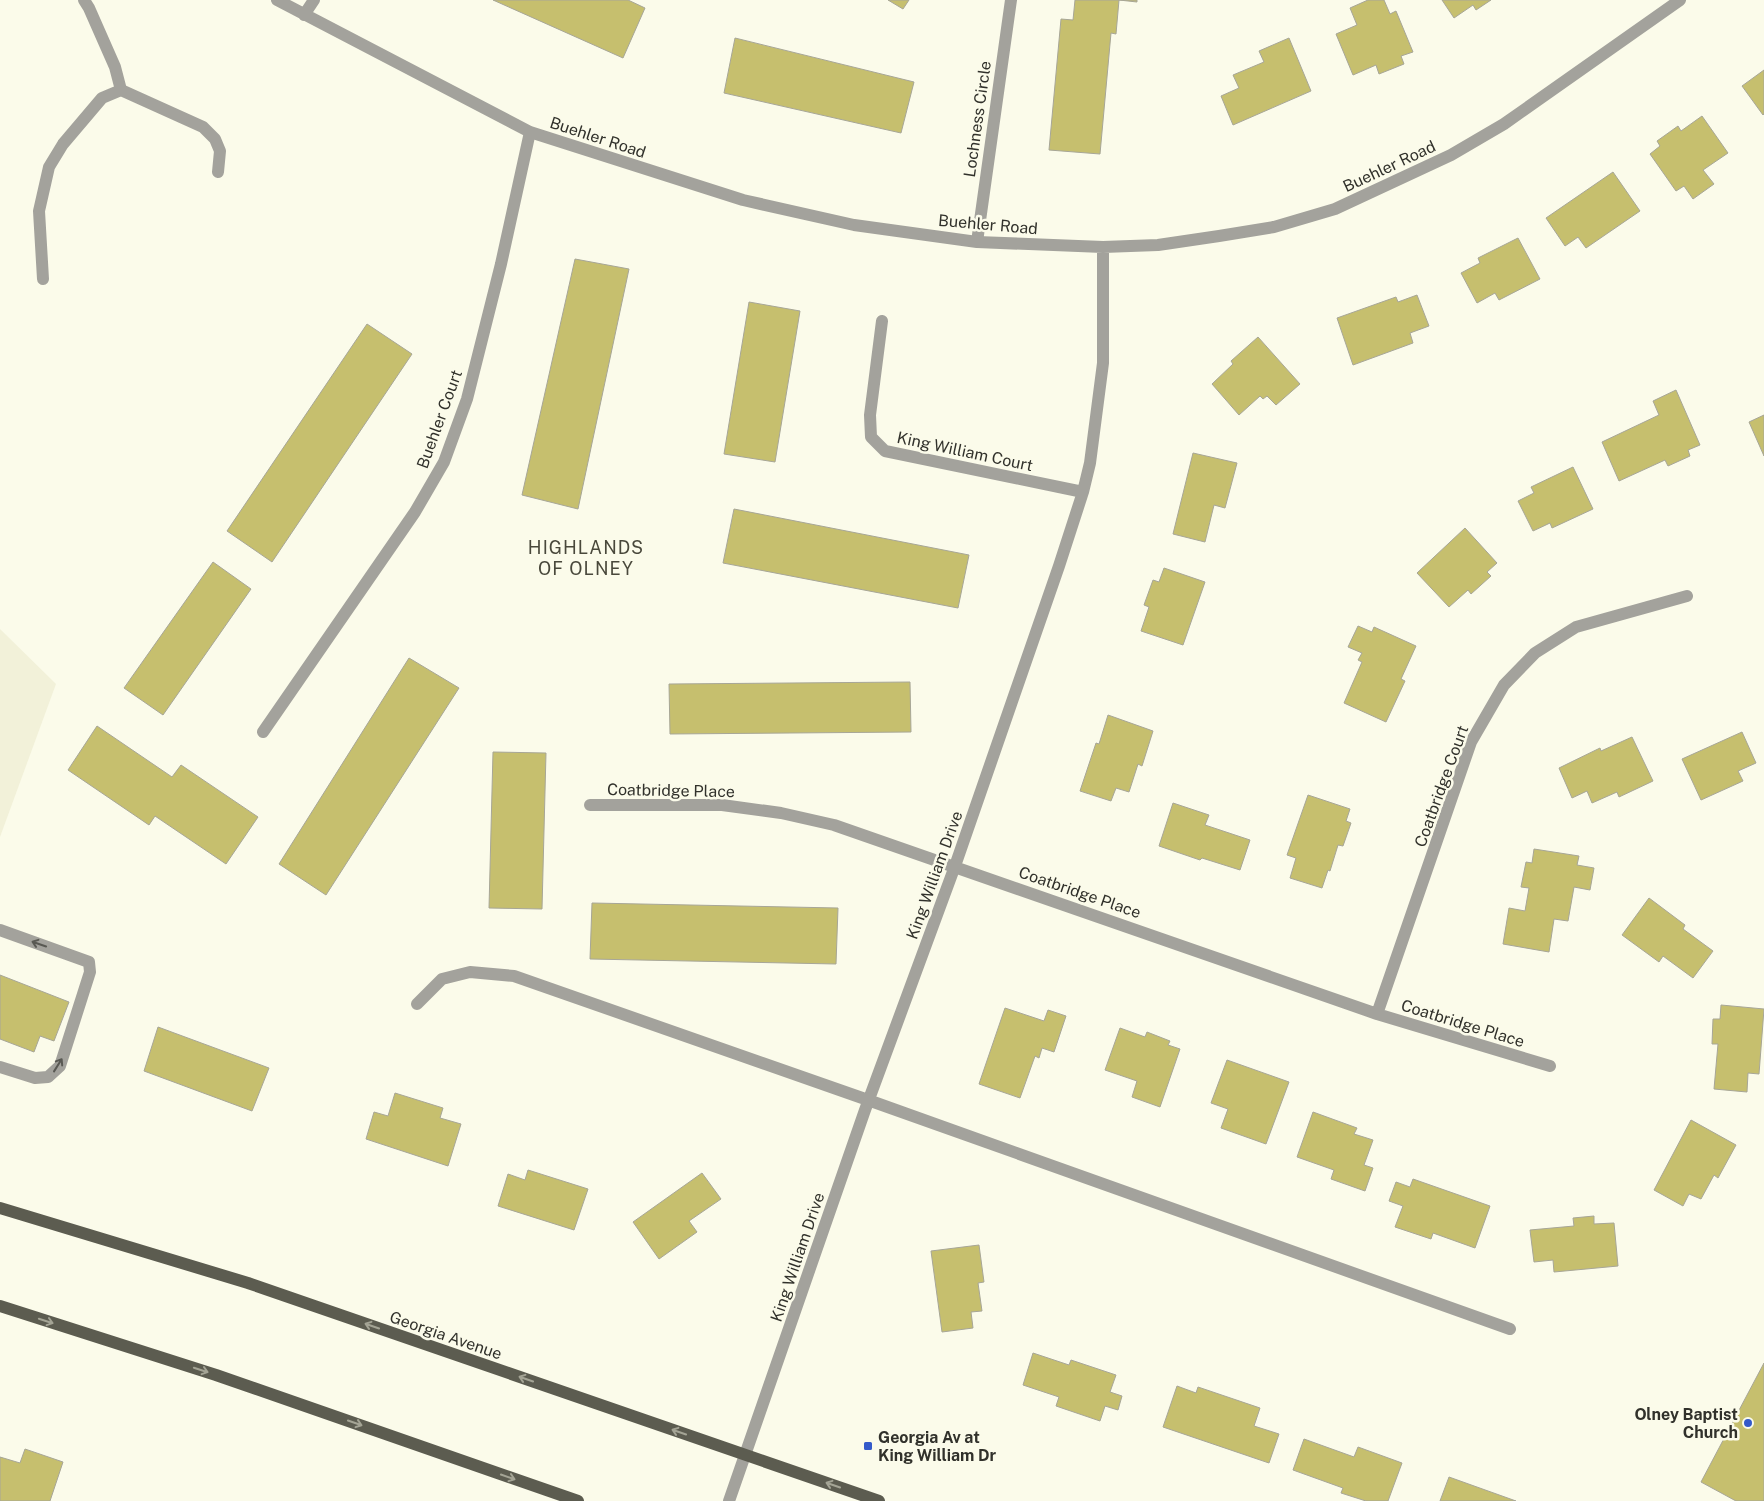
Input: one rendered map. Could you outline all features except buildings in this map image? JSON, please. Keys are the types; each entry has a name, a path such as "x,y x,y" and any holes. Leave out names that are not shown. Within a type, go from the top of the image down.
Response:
{"main road":[{"name":"Georgia Avenue","path":"0,1208 248,1284 879,1501"},
{"path":"0,1306 216,1375 578,1501"}],"street":[{"path":"84,0 115,67 121,90"},
{"name":"Buehler Road","path":"277,0 530,132 743,200 854,225 977,242 1103,247 1158,245 1219,236 1274,227 1336,209 1451,155 1504,124 1680,0"},
{"path":"304,15 314,0"},
{"name":"Lochness Circle","path":"977,242 1011,0"},
{"path":"43,279 39,211 49,167 63,144 102,98 121,90 203,127 215,138 220,151 218,172"},
{"name":"Buehler Court","path":"263,732 415,512 444,462 467,399 501,264 530,132"},
{"name":"King William Drive","path":"729,1501 868,1100 955,866 1083,492 1090,464 1103,363 1103,247"},
{"name":"King William Court","path":"882,321 870,422 871,437 885,450 1083,492"},
{"name":"Coatbridge Court","path":"1377,1014 1471,742 1504,685 1535,653 1576,626 1688,596"},
{"name":"Coatbridge Place","path":"590,805 722,805 780,813 834,825 1377,1014 1550,1066"},
{"path":"0,930 89,962 90,972 60,1066 48,1077 35,1078 0,1067"},
{"path":"417,1004 442,979 470,972 514,976 1510,1329"}],"shaded area":[{"path":"0,629 56,684 0,837"}],"place":[{"name":"Olney Baptist Church","path":"1748,1423"},
{"name":"Georgia Av at King William Dr","path":"868,1446"}],"district":[{"name":"HIGHLANDS OF OLNEY","path":"586,558"}]}
